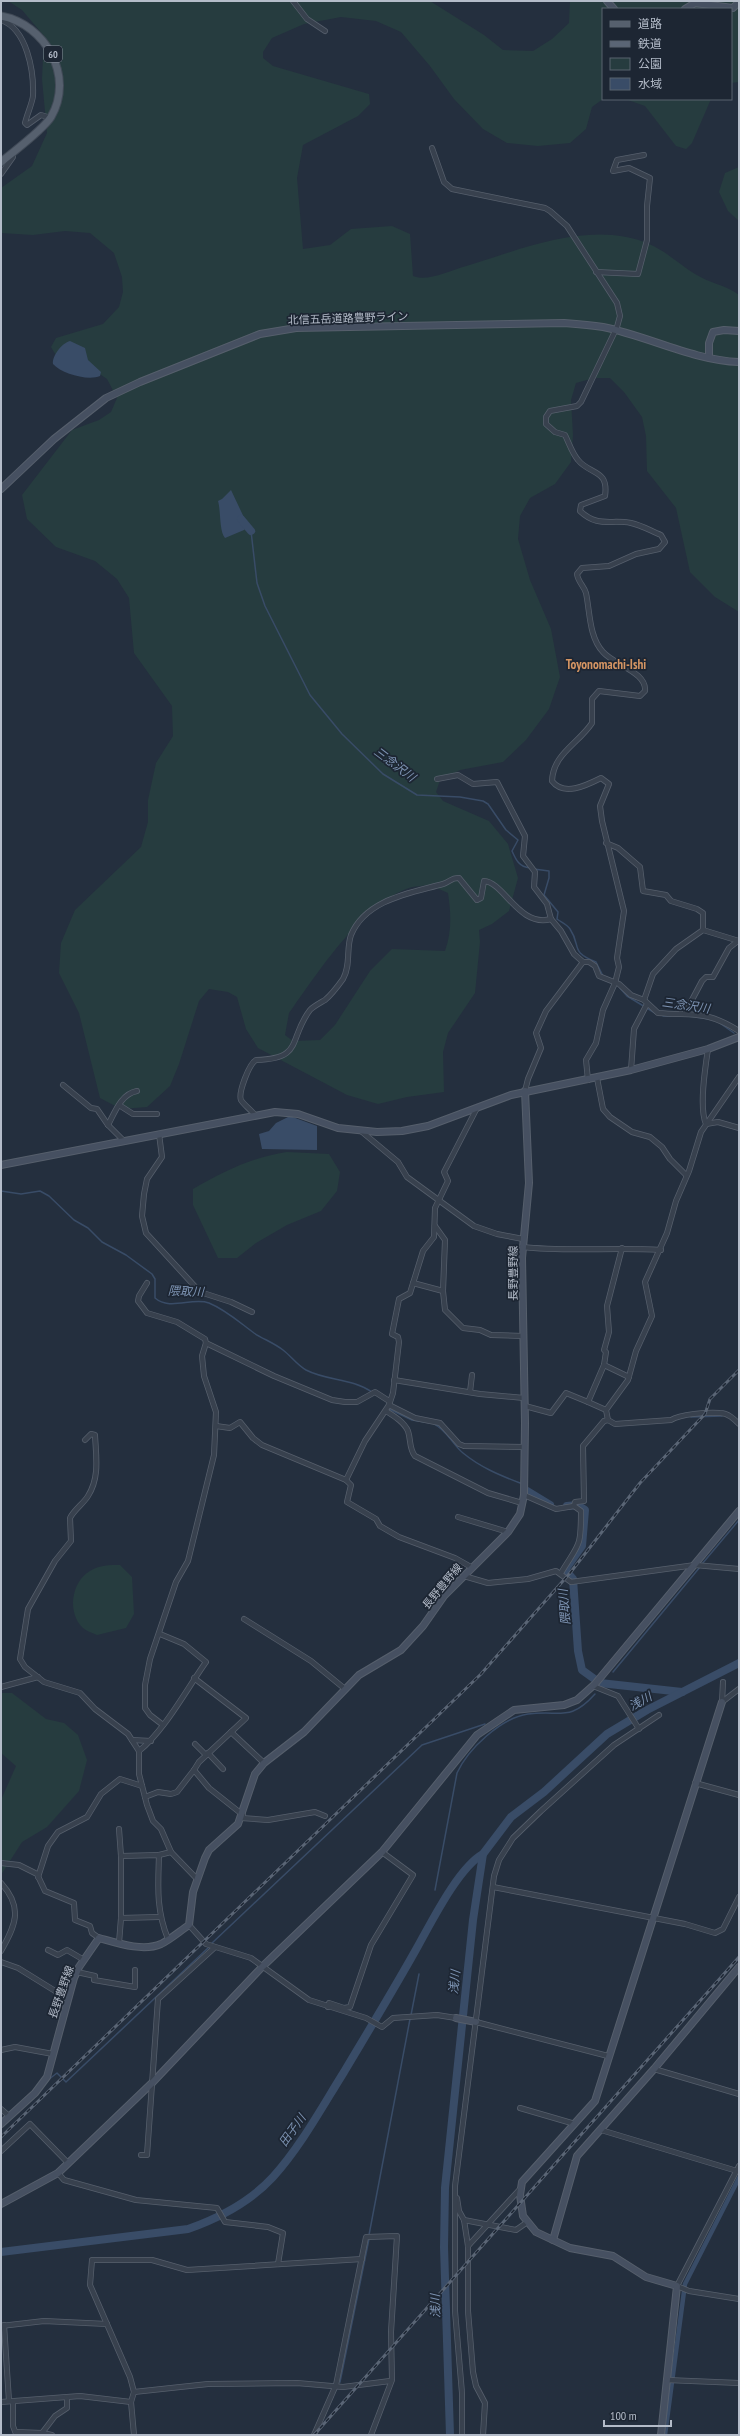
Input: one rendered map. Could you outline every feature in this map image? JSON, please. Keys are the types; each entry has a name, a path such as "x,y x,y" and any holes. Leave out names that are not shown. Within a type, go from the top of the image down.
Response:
{"main road":[{"name":"60","path":"1,16 26,25 37,34 53,54 60,82 56,103 51,118"},
{"path":"1,162 51,118"}],"street":[{"path":"293,1 313,25 325,31"},
{"path":"687,8 695,3 733,8 739,2"},
{"path":"1,20 15,28 25,46 29,62 33,97 24,122 27,125 41,115 51,118"},
{"path":"432,148 446,185 452,188 545,208 567,226 620,310 615,330 581,402 576,406 550,411 546,420 549,428 565,435 580,462 597,472 604,480 605,496 581,506 580,511 596,521 608,523 631,523 661,535 664,538 663,545 659,549 636,554 609,566 582,568 577,574 586,593 591,623 598,645 606,655 641,677 645,684 645,691 640,696 599,691 592,699 592,723 558,760 553,769 552,781 563,788 586,786 601,778 609,782 609,788 600,806 606,843 624,911 615,983 603,1010 596,1042 586,1060 588,1080"},
{"path":"1,174 13,157 11,154"},
{"path":"596,272 638,274 647,240 647,206 650,178 629,168 613,171 617,160 644,155"},
{"name":"北信五岳道路豊野ライン","path":"1,489 54,439 106,398 140,382 260,334 296,328 564,323 615,330 709,357 739,362"},
{"path":"709,357 709,343 713,332 724,330 739,331"},
{"path":"437,779 458,775 473,784 497,782 525,836 523,856 535,872 534,887 547,904 551,918 561,931 574,954 583,962 589,962 595,966 599,976 615,983 658,1013 685,1013 720,1019 739,1031"},
{"path":"606,843 618,848 640,867 643,891 666,895 671,901 697,909 703,913 703,930"},
{"path":"254,1114 241,1100 240,1094 251,1065 256,1060 277,1059 289,1051 310,1011 325,1000 343,978 349,964 350,940 353,932 369,914 380,905 409,892 445,884 454,878 459,878 477,900 480,898 484,881 487,881 495,885 510,903 527,914 545,920 551,918"},
{"path":"703,930 738,941"},
{"path":"631,1070 634,1029 645,1004 653,974 676,949 703,930"},
{"path":"685,1013 702,980 706,977 713,977 729,948 738,941"},
{"path":"525,1091 528,1079 541,1048 536,1033 552,1001 583,962"},
{"path":"1,1165 254,1114 286,1111 322,1124 361,1131 402,1131 428,1126 525,1091 588,1080 631,1070 708,1049 739,1037"},
{"path":"706,1124 702,1103 708,1049"},
{"path":"739,1077 713,1117 706,1124 686,1175 660,1250 645,1282 652,1316 636,1351 629,1377 606,1410 608,1420 615,1424 671,1420 678,1415 721,1413 730,1416 739,1424"},
{"path":"597,1078 604,1109 610,1116 632,1132 650,1137 662,1147 670,1159 686,1175"},
{"path":"64,1085 91,1108 97,1109 108,1125 124,1141"},
{"path":"108,1125 119,1105 130,1092 136,1091"},
{"name":"長野豊野線","path":"189,1924 193,1892 209,1850 233,1831 242,1816 255,1774 264,1763 304,1732 358,1675 401,1650 423,1626 444,1596 471,1567 508,1532 518,1519 524,1495 525,1406 522,1246 529,1183 525,1091"},
{"path":"119,1105 133,1114 157,1114"},
{"path":"346,1480 368,1434 386,1411 389,1403 394,1380 399,1342 398,1336 392,1334 399,1299 410,1293 423,1252 434,1237 436,1208 448,1180 444,1172 477,1108"},
{"path":"706,1124 718,1122 739,1128"},
{"path":"361,1131 398,1162 407,1177 474,1226 497,1234 523,1239"},
{"path":"159,1134 162,1157 147,1179 142,1202 144,1230 200,1292 231,1302 252,1312"},
{"path":"435,1226 444,1240 443,1292 445,1310 463,1328 480,1330 491,1336 523,1336"},
{"path":"522,1246 550,1250 622,1248 660,1250"},
{"path":"588,1402 604,1365 606,1352 604,1350 609,1332 607,1306 622,1248"},
{"path":"147,1283 138,1301 147,1313 177,1322 205,1339 206,1342 274,1376 332,1400 357,1402 375,1392 389,1403 415,1418 440,1423 459,1444 464,1446 524,1447"},
{"path":"413,1284 443,1292"},
{"path":"163,1725 150,1715 145,1708 145,1686 150,1659 160,1634 176,1582 188,1561 208,1472 214,1455 216,1426 215,1405 204,1376 202,1356 206,1342"},
{"path":"604,1365 629,1377"},
{"path":"470,1392 472,1375"},
{"path":"394,1380 470,1392 524,1398"},
{"path":"525,1406 551,1413 566,1393 606,1410"},
{"path":"386,1411 404,1424 408,1431 412,1452 415,1456 488,1493 522,1503"},
{"path":"524,1495 556,1509 574,1505 584,1500 583,1446 604,1421 608,1420"},
{"path":"216,1426 230,1428 240,1422 253,1438 262,1445 346,1480 351,1484 347,1502 376,1518 380,1526 399,1537 456,1558 471,1567"},
{"path":"85,1440 91,1434 95,1435 97,1474 87,1496 70,1518 71,1541 55,1561 28,1609 20,1652 21,1662 38,1678 49,1684 80,1693 95,1709 122,1728 132,1740 139,1751 138,1764 142,1786 153,1821 161,1829 171,1852 197,1879"},
{"path":"561,1573 575,1554 581,1539 581,1511 574,1505"},
{"path":"1,2204 58,2173 153,2082 263,1966 382,1852 477,1735 514,1710 564,1705 577,1700 594,1685 739,1511"},
{"path":"458,1517 508,1532"},
{"path":"464,1576 488,1583 528,1579 554,1571 561,1573 573,1582 694,1565 739,1569"},
{"path":"244,1619 311,1661 344,1689"},
{"path":"139,1751 151,1741 206,1662 184,1644 160,1634"},
{"path":"1,1687 38,1678"},
{"path":"145,1797 158,1792 172,1794 177,1792 207,1754 246,1718 194,1678"},
{"path":"723,1682 722,1702 695,1783 654,1920 608,2056 595,2101 522,2182 520,2206 526,2223 536,2232 570,2248 613,2256 646,2277 686,2290 739,2299"},
{"path":"594,1685 618,1696 639,1728"},
{"path":"722,1702 739,1688"},
{"path":"462,2435 462,2393 455,2311 455,2186 492,1887 499,1860 514,1838 614,1744 659,1715"},
{"path":"231,1732 264,1763"},
{"path":"132,1740 151,1741"},
{"path":"195,1744 223,1769"},
{"path":"194,1770 209,1788 242,1816 274,1819 316,1812 325,1816"},
{"path":"38,1876 48,1846 58,1832 87,1817 101,1794 120,1779 142,1786"},
{"path":"695,1783 739,1795"},
{"path":"119,1829 122,1856 122,1918 119,1943"},
{"path":"122,1856 171,1852"},
{"path":"328,2007 329,2003 344,2008 350,2006 371,1945 413,1875 382,1852"},
{"path":"159,1854 160,1916 168,1940"},
{"path":"1,1863 19,1866 37,1874 45,1891 74,1903 75,1920 90,1926 92,1933 99,1938 119,1943 152,1946 168,1940 189,1924 206,1944 251,1958 309,2000 368,2019 382,2027 393,2018 437,2014 475,2022 608,2056"},
{"path":"1,1883 12,1901 16,1914 14,1927 1,1951"},
{"path":"492,1887 654,1920 684,1924 715,1933 723,1929 739,1897"},
{"path":"122,1918 160,1916"},
{"name":"長野豊野線","path":"1,2124 44,2084 68,1998 77,1972 99,1938"},
{"path":"141,2155 147,2155 158,1999 214,1947"},
{"path":"48,1950 58,1955 67,1950 84,1960"},
{"path":"1,1962 18,1968 68,1998"},
{"path":"553,2240 577,2156 654,2070 739,1967"},
{"path":"77,1972 95,1976 94,1980 134,1987 135,1970"},
{"path":"1,2051 15,2047 53,2054"},
{"path":"654,2070 739,2094"},
{"path":"520,2108 574,2124"},
{"path":"1,2109 9,2116"},
{"path":"1,2151 30,2124 68,2163"},
{"path":"601,2130 738,2169 679,2287 662,2435"},
{"path":"58,2173 64,2180 136,2200 217,2208 225,2222 268,2227 283,2233 278,2264"},
{"path":"455,2186 459,2211 464,2220 468,2246 468,2311 473,2372 476,2386 485,2403 483,2435"},
{"path":"468,2246 521,2188"},
{"path":"464,2220 516,2230 526,2223"},
{"path":"314,2435 336,2385 366,2236 397,2236 390,2346 392,2380 390,2381 371,2435"},
{"path":"134,2435 131,2402 134,2392 130,2377 90,2285 92,2260 152,2260 187,2270 362,2259"},
{"path":"52,2435 16,2434 13,2426 2,2325 44,2321 107,2324"},
{"path":"134,2392 208,2384 343,2386 390,2381"},
{"path":"668,2381 739,2383"},
{"path":"1,2402 80,2396 131,2402"},
{"path":"42,2434 55,2416 67,2408 67,2398"}],"green space":[{"path":"8,1 430,1 484,35 503,50 533,51 552,39 569,23 570,1 739,1 739,82 732,83 732,8 602,8 602,100 592,107 586,129 570,143 538,146 507,143 483,129 454,99 430,66 401,32 376,21 341,17 304,24 272,38 263,52 263,58 273,66 369,94 370,104 358,116 303,145 297,178 303,249 330,245 351,229 392,226 410,234 413,276 424,278 555,240 579,236 603,235 626,237 655,247 695,274 739,295 739,612 715,597 690,572 676,508 647,471 646,436 642,417 624,392 610,378 594,378 576,383 571,400 573,435 571,462 555,484 530,498 520,516 518,539 530,580 551,629 560,677 549,709 526,740 503,762 460,770 440,780 436,792 443,801 489,821 508,844 518,878 509,911 492,924 479,930 480,942 475,993 448,1033 443,1052 444,1092 407,1097 378,1104 347,1095 258,1048 246,1029 237,997 228,992 209,989 199,1001 179,1064 170,1086 147,1107 121,1109 100,1098 79,1013 59,973 61,943 75,910 141,847 148,822 148,800 156,763 173,736 172,706 134,653 129,598 117,579 95,561 56,547 27,519 22,495 72,430 99,420 111,412 117,398 107,379 91,368 57,357 51,347 56,338 103,324 119,307 123,292 122,277 114,253 90,233 65,231 33,235 1,233 1,188 32,166 47,133 42,79 44,36 22,10","holes":["430,885 448,893 450,908 449,936 445,951 392,949 370,971 335,1025 320,1040 293,1041 285,1035 289,1013 330,956 360,922 376,907 392,896 411,887"]},
{"path":"628,100 711,100 692,143 686,149 676,146 645,106"},
{"path":"739,167 739,221 728,211 719,192 725,173"},
{"path":"287,1152 329,1154 340,1172 337,1191 321,1211 287,1225 256,1243 237,1258 218,1258 193,1205 193,1189 238,1166 261,1158"},
{"path":"120,1565 132,1577 134,1614 126,1628 97,1635 84,1629 78,1622 73,1606 75,1590 84,1576 93,1569 105,1566"},
{"path":"1,1693 12,1693 46,1719 64,1723 78,1735 87,1760 79,1791 47,1827 22,1842 1,1875 1,1800 16,1766 1,1753"}],"water":[{"path":"70,341 85,348 88,360 101,372 100,376 89,378 75,376 62,371 53,364 54,357 58,350"},
{"path":"231,490 248,526 244,530 225,538 221,526 218,501"},
{"path":"290,1116 317,1126 317,1150 262,1149 259,1134 269,1131 276,1123"}],"waterway":[{"name":"三念沢川","path":"241,519 251,531"},
{"name":"三念沢川","path":"251,531 257,583 265,606 310,695 342,734 383,774 417,795 460,797 483,801 488,804 506,830 518,840 512,851 517,860 521,865 530,868"},
{"name":"三念沢川","path":"534,869 549,871 549,878 544,895 558,912 557,919 570,929 579,951 582,955 596,962 603,976"},
{"name":"三念沢川","path":"620,988 627,996 655,1013"},
{"name":"三念沢川","path":"663,1016 671,1016"},
{"name":"三念沢川","path":"696,1017 709,1019"},
{"name":"三念沢川","path":"721,1024 734,1033"},
{"name":"隈取川","path":"1,1191 21,1194 40,1191 49,1196 74,1220 88,1228 102,1242 126,1255 152,1274 155,1279 155,1298 161,1302 174,1304 196,1302 209,1303 227,1313 254,1333 286,1352 306,1370 314,1374 356,1384 372,1392"},
{"name":"隈取川","path":"389,1409 412,1420 431,1423"},
{"path":"691,1417 722,1416"},
{"name":"隈取川","path":"434,1424 446,1433 459,1450 469,1458 490,1470 520,1483"},
{"name":"隈取川","path":"527,1491 550,1505"},
{"name":"隈取川","path":"567,1506 577,1505 585,1510 582,1546 565,1570 573,1579 578,1651 582,1670 600,1683 682,1692"},
{"path":"702,1564 739,1520"},
{"path":"613,1672 700,1567"},
{"name":"浅川","path":"450,2435 444,2247 445,2188 473,1920 483,1854 511,1817 544,1792 607,1734 647,1710 739,1663"},
{"path":"435,1890 457,1773 469,1754 486,1736 507,1722 528,1714 572,1712 586,1703 595,1694"},
{"path":"211,1944 422,1745 485,1724"},
{"name":"田子川","path":"1,2252 188,2229 211,2220 234,2208 264,2186 293,2152 319,2112 409,1962 438,1909 465,1870 483,1854"},
{"path":"48,2080 57,2073 66,2082 209,1947"},
{"path":"411,2015 419,1974"},
{"path":"369,2235 410,2019"},
{"path":"665,2435 685,2284 739,2178"},
{"path":"340,2382 369,2239"}],"railway":[{"path":"1,2137 481,1674 570,1573 640,1483 705,1414 710,1399 739,1370"},
{"path":"314,2435 739,1957"}],"district":[{"name":"Toyonomachi-Ishi","path":"606,664"}]}
